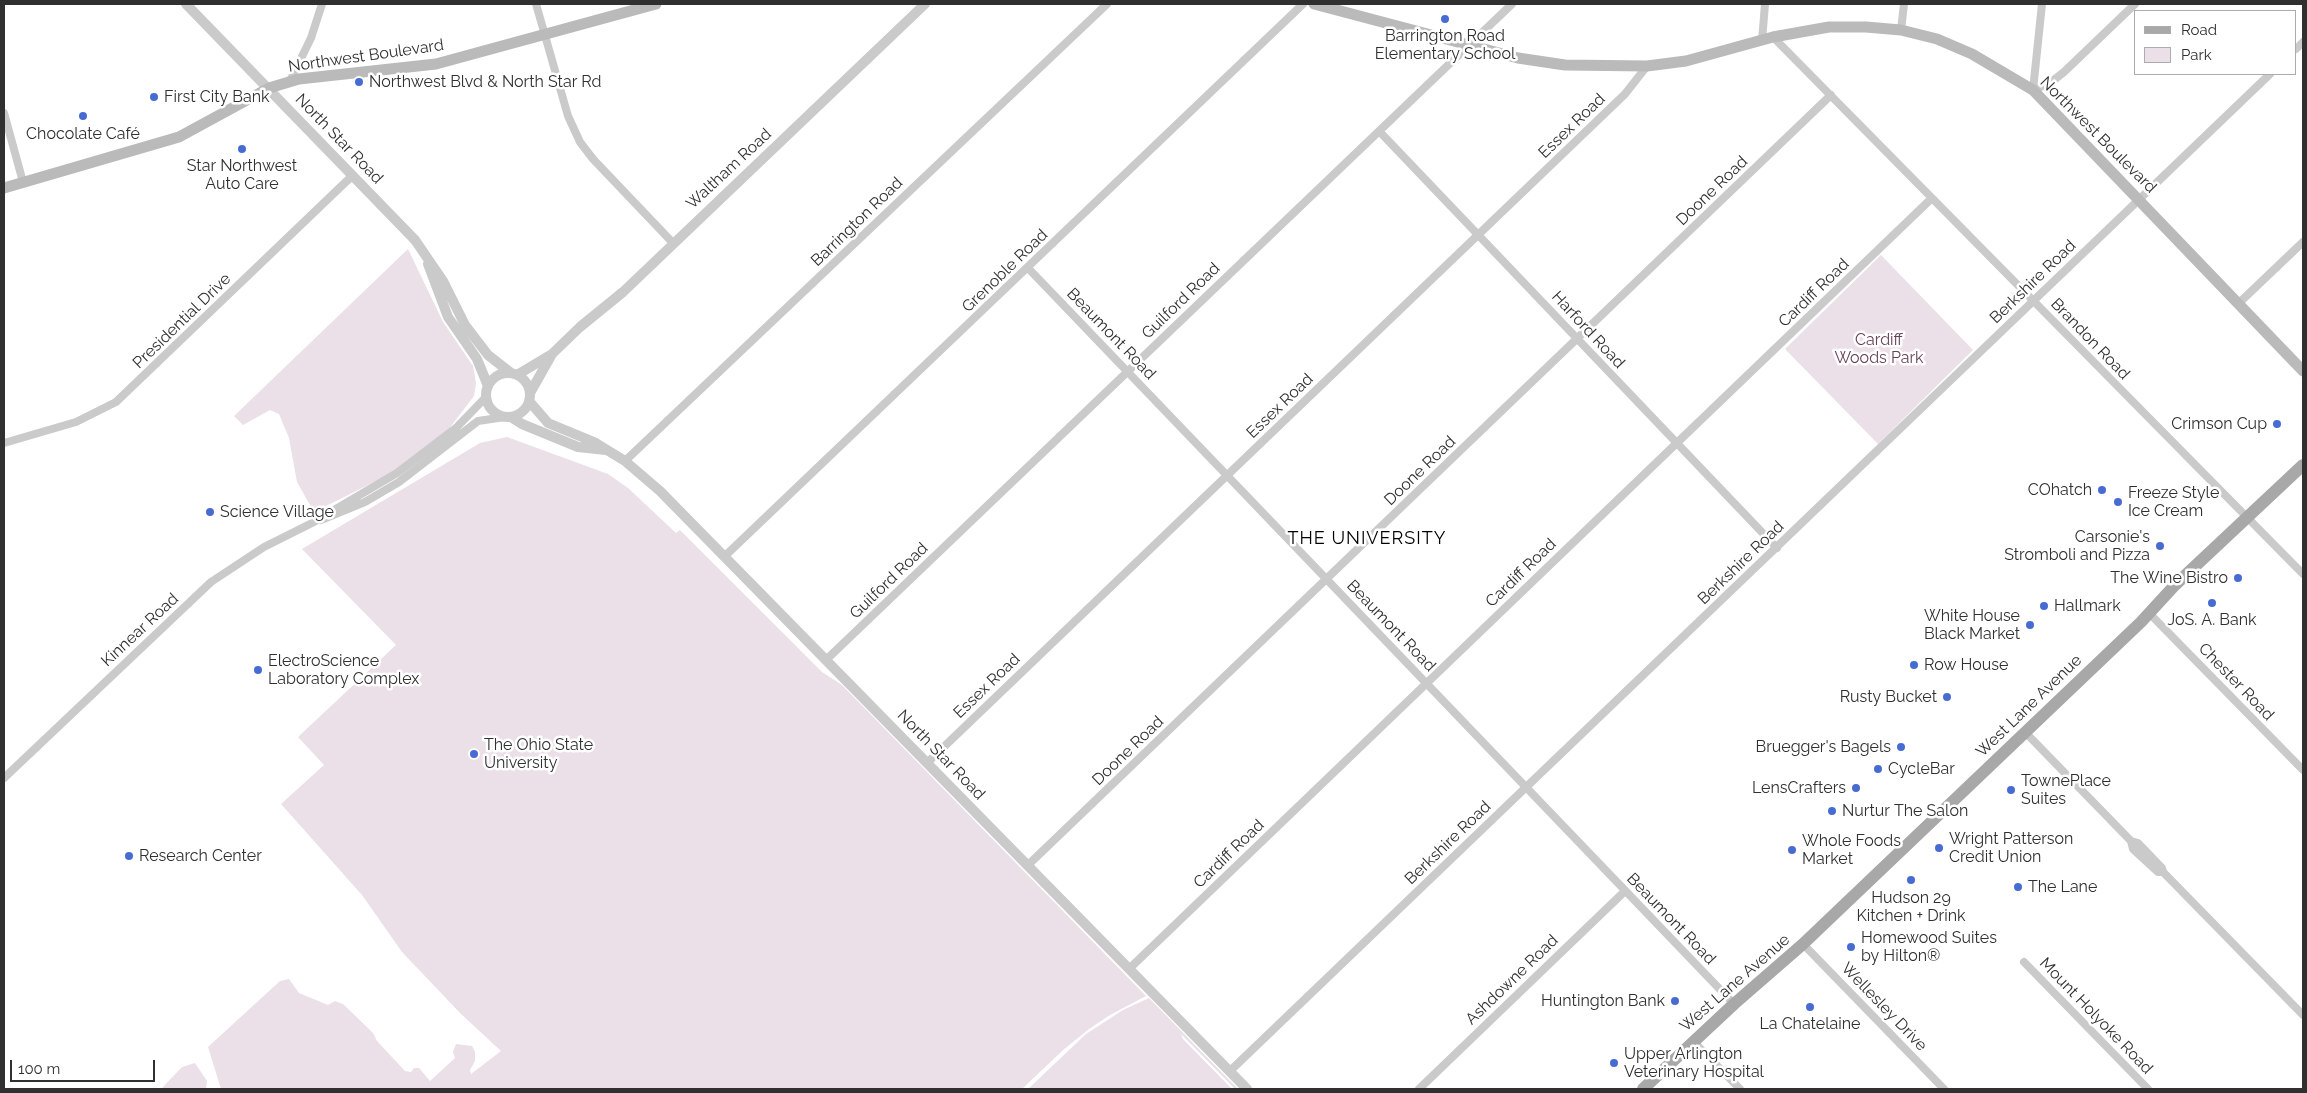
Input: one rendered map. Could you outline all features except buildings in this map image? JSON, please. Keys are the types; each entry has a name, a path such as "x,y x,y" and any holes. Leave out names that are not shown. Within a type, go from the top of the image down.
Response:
{"main road":[{"name":"Northwest Boulevard","path":"4,188 179,137 269,88 290,81 320,75 397,70 436,64 656,4"},
{"name":"Northwest Boulevard","path":"1314,4 1518,58 1565,65 1647,66 1712,55 1767,39 1829,27 1866,27 1901,30 1937,39 1972,54 2033,90 2303,371"},
{"name":"West Lane Avenue","path":"1643,1089 1693,1041 1803,944 2026,732 2149,613 2175,585 2303,465"}],"street":[{"name":"North Star Road","path":"186,4 405,228 443,281 465,325 488,354 514,374"},
{"path":"290,81 311,38 322,4"},
{"path":"536,4 568,116 580,142 593,159 673,243"},
{"name":"Waltham Road","path":"514,374 552,354 580,327 623,292 925,4"},
{"name":"Barrington Road","path":"625,460 1107,4"},
{"name":"Grenoble Road","path":"726,556 1303,4"},
{"name":"Guilford Road","path":"826,659 1512,4"},
{"path":"1765,4 1767,39"},
{"path":"1901,30 1904,4"},
{"path":"2042,4 2033,90 2050,83 2064,72 2135,4"},
{"name":"Brandon Road","path":"1767,39 1831,95 2303,574"},
{"name":"Essex Road","path":"927,763 1625,94 1647,66"},
{"name":"Berkshire Road","path":"1230,1071 2269,75"},
{"name":"Doone Road","path":"1028,866 1831,95"},
{"path":"4,114 23,182"},
{"name":"Harford Road","path":"1380,131 1777,548"},
{"name":"Presidential Drive","path":"4,444 76,422 116,402 353,175"},
{"name":"Cardiff Road","path":"1130,968 1932,198"},
{"path":"2239,304 2303,242"},
{"name":"North Star Road","path":"425,254 434,285 448,317 477,360 488,386"},
{"name":"Beaumont Road","path":"1028,268 1734,1004"},
{"name":"Waltham Road","path":"530,397 552,354"},
{"path":"514,374 526,382 530,397 522,411 508,417 492,410 486,397 488,386 497,376 514,374"},
{"name":"Kinnear Road","path":"4,778 212,582 264,547 312,523 397,473 425,454 456,428 486,397"},
{"name":"North Star Road","path":"530,397 548,423 594,442 625,460 660,491 726,556 1247,1089"},
{"name":"North Star Road","path":"508,417 578,447 606,450"},
{"name":"Kinnear Road","path":"312,523 365,502 400,482 478,421 508,417"},
{"name":"Chester Road","path":"2149,613 2303,770"},
{"path":"2026,732 2131,841 2138,843 2162,868 2163,872 2303,1015"},
{"name":"Ashdowne Road","path":"1419,1089 1625,891"},
{"name":"Wellesley Drive","path":"1803,944 1944,1089"},
{"name":"Mount Holyoke Road","path":"2024,962 2148,1089"},
{"path":"1693,1041 1740,1089"}],"green space":[{"path":"408,249 443,322 473,366 476,383 474,396 448,430 413,458 386,476 314,512 297,482 289,438 279,414 270,410 243,425 234,416"},
{"name":"Cardiff Woods Park","path":"1881,255 1973,350 1878,444 1785,349"},
{"name":"The Ohio State University","path":"507,437 608,474 628,488 676,533 680,530 822,672 842,685 1146,996 1110,1015 1089,1029 1062,1051 1022,1089 221,1089 208,1047 280,981 289,979 299,993 328,1005 335,1001 343,1004 373,1033 377,1041 405,1071 411,1072 414,1068 419,1068 430,1081 455,1058 453,1052 456,1044 472,1046 475,1052 475,1061 470,1070 471,1074 501,1051 461,1014 402,952 362,895 281,804 324,765 298,737 396,645 302,549 480,443"},
{"path":"1149,998 1238,1089 1235,1089 1181,1034 1183,1039 1232,1089 1028,1089 1086,1034 1123,1010"},
{"path":"195,1063 207,1081 206,1089 161,1089 182,1067"}],"place":[{"name":"Barrington Road Elementary School","path":"1445,19"},
{"name":"Northwest Blvd & North Star Rd","path":"359,82"},
{"name":"First City Bank","path":"154,97"},
{"name":"Chocolate Café","path":"83,116"},
{"name":"Star Northwest Auto Care","path":"242,149"},
{"name":"Crimson Cup","path":"2277,424"},
{"name":"COhatch","path":"2102,490"},
{"name":"Freeze Style Ice Cream","path":"2118,502"},
{"name":"Science Village","path":"210,512"},
{"name":"Carsonie's Stromboli and Pizza","path":"2160,546"},
{"name":"The Wine Bistro","path":"2238,578"},
{"name":"JoS. A. Bank","path":"2212,603"},
{"name":"Hallmark","path":"2044,606"},
{"name":"White House Black Market","path":"2030,625"},
{"name":"Row House","path":"1914,665"},
{"name":"ElectroScience Laboratory Complex","path":"258,670"},
{"name":"Rusty Bucket","path":"1947,697"},
{"name":"Bruegger's Bagels","path":"1901,747"},
{"name":"The Ohio State University","path":"474,754"},
{"name":"CycleBar","path":"1878,769"},
{"name":"LensCrafters","path":"1856,788"},
{"name":"TownePlace Suites","path":"2011,790"},
{"name":"Nurtur The Salon","path":"1832,811"},
{"name":"Wright Patterson Credit Union","path":"1939,848"},
{"name":"Whole Foods Market","path":"1792,850"},
{"name":"Research Center","path":"129,856"},
{"name":"Hudson 29 Kitchen + Drink","path":"1911,880"},
{"name":"The Lane","path":"2018,887"},
{"name":"Homewood Suites by Hilton®","path":"1851,947"},
{"name":"Huntington Bank","path":"1675,1001"},
{"name":"La Chatelaine","path":"1810,1007"},
{"name":"Upper Arlington Veterinary Hospital","path":"1614,1063"}],"district":[{"name":"THE UNIVERSITY","path":"1367,539"}]}
